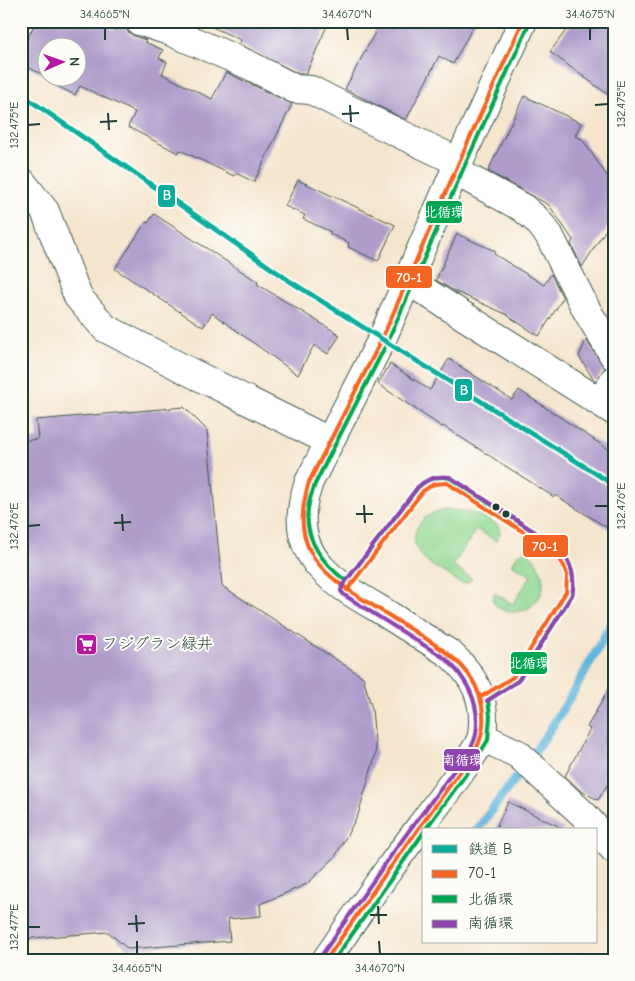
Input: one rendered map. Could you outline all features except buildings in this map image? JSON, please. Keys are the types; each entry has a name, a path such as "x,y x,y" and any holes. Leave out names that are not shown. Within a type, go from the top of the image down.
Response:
{"street":[{"path":"139,21 169,31 249,65 295,89 311,90 457,167 523,208 537,220 549,235 586,309 614,356"},
{"path":"326,960 386,873 467,762 482,737 484,716 481,697 474,680 464,666 450,654 347,590 331,578 315,562 304,538 302,505 309,482 382,339 523,21"},
{"path":"21,181 45,211 78,297 105,328 329,441"},
{"path":"407,280 608,407 614,380"},
{"path":"482,737 518,754 595,828"},
{"path":"598,831 614,849"}],"green space":[{"path":"445,510 481,516 499,527 500,534 496,541 476,529 453,566 472,579 467,583 456,581 428,563 417,550 415,535 417,528 428,516"},
{"path":"526,551 534,558 539,567 543,581 542,592 528,608 519,612 509,612 500,608 493,601 494,593 513,604 531,576 512,564 518,554"}],"waterway":[{"path":"534,753 586,671 614,619"},
{"path":"478,828 522,769"}],"rail line":[{"name":"B","path":"21,94 288,280 614,485"}],"transit line":[{"name":"70-1","path":"326,960 379,883 475,751 482,735 483,718 479,694 469,674 454,658 340,584 314,558 307,543 303,526 304,506 309,482 382,339 523,21"},
{"name":"北循環","path":"426,828 472,766 488,740 490,716 488,700 518,681 572,595 573,575 569,563 558,547 450,478 437,477 429,479 418,487 346,581 321,557 311,537 308,526 309,503 315,484 388,341 529,24"},
{"name":"南循環","path":"321,956 399,844 468,751 476,734 476,712 471,692 454,667 446,659 344,595 341,591 342,586 418,487 429,479 441,476 450,477 558,547 569,563 573,575 572,595 518,681 487,701"},
{"name":"70-1","path":"347,590 423,491 434,484 447,483 555,552 564,566 567,575 566,592 513,677 481,697"},
{"name":"北循環","path":"334,960 422,835"}],"place":[{"name":"フジグラン緑井","path":"86,644"}]}
